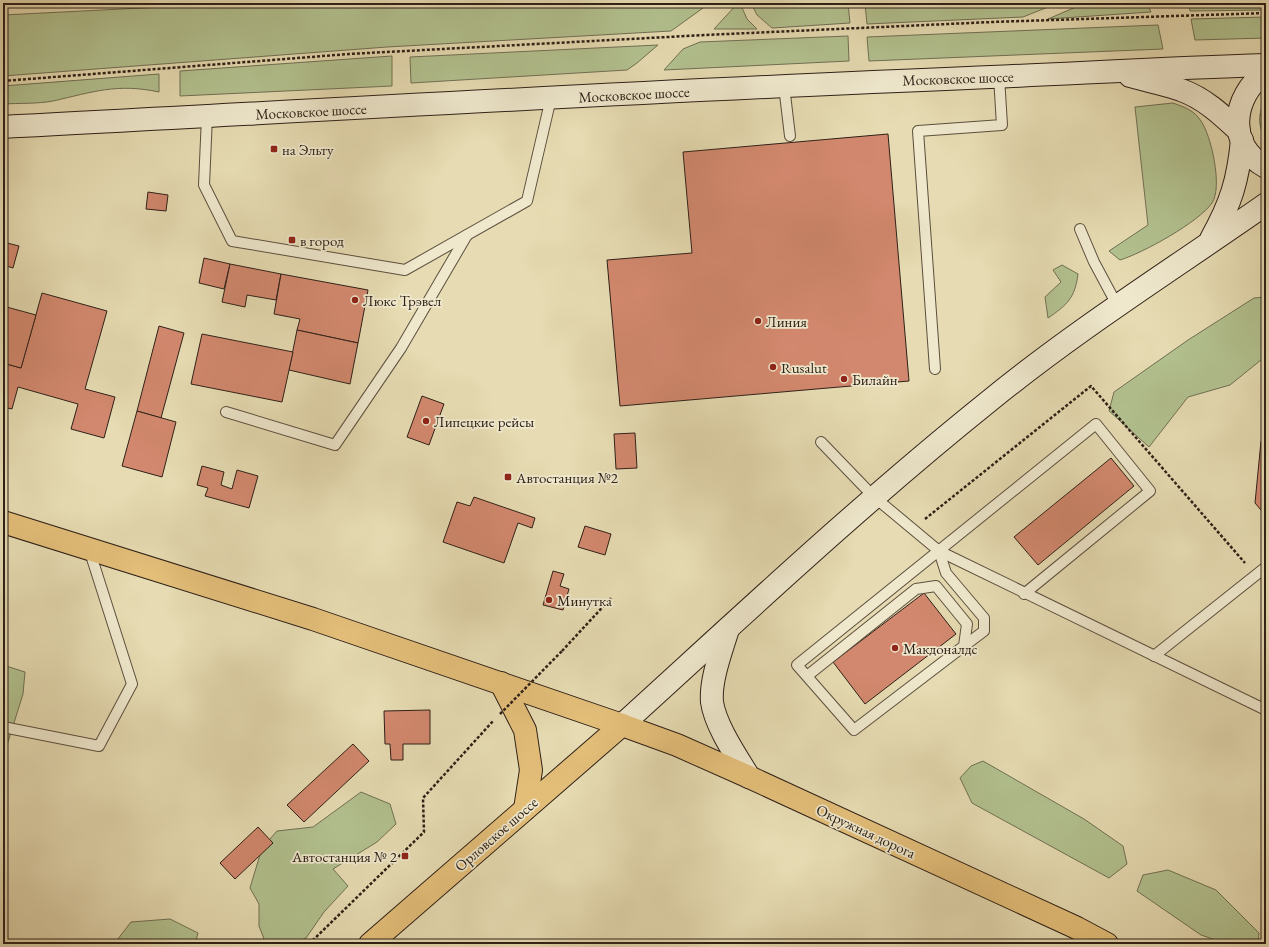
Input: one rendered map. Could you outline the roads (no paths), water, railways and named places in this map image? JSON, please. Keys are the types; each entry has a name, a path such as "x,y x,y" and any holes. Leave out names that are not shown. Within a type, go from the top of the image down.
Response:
{"main road":[{"name":"Окружная дорога","path":"3,522 313,619 677,745 1078,928 1107,944"},
{"path":"501,683 525,730 531,770 525,809"},
{"name":"Орловское шоссе","path":"370,944 622,725"}],"street":[{"name":"Московское шоссе","path":"3,127 784,86 1114,72 1182,67 1266,65"},
{"path":"1114,72 1182,90 1199,98 1220,113 1241,136 1255,159 1266,167"},
{"path":"1208,244 1232,199 1239,170 1241,136 1239,113 1243,96 1249,87 1266,72"},
{"path":"622,725 873,496 989,401 1117,305 1266,204"},
{"path":"729,628 716,669 712,702 724,735 749,777"}],"lane":[{"path":"934,368 918,131 1002,125 1000,77"},
{"path":"784,86 790,136"},
{"path":"207,116 204,185 232,241 405,270 527,201 551,98"},
{"path":"1080,229 1094,262 1117,305"},
{"path":"226,412 335,445 401,348 467,235"},
{"path":"939,551 946,573 984,618 984,631 854,730 797,665 1096,424 1150,491 1024,594"},
{"path":"821,442 873,496 939,551 1024,594 1266,710"},
{"path":"3,727 100,746 132,684 89,549"},
{"path":"1154,656 1266,567"},
{"path":"806,676 916,589 936,586 967,624 964,646"}],"place":[{"name":"на Эльту","path":"274,149"},
{"name":"в город","path":"292,240"},
{"name":"Люкс Трэвел","path":"355,300"},
{"name":"Линия","path":"758,321"},
{"name":"Rusalut","path":"773,367"},
{"name":"Билайн","path":"844,379"},
{"name":"Липецкие рейсы","path":"426,421"},
{"name":"Автостанция №2","path":"508,477"},
{"name":"Минутка","path":"549,600"},
{"name":"Макдоналдс","path":"895,648"},
{"name":"Автостанция № 2","path":"405,856"}]}
